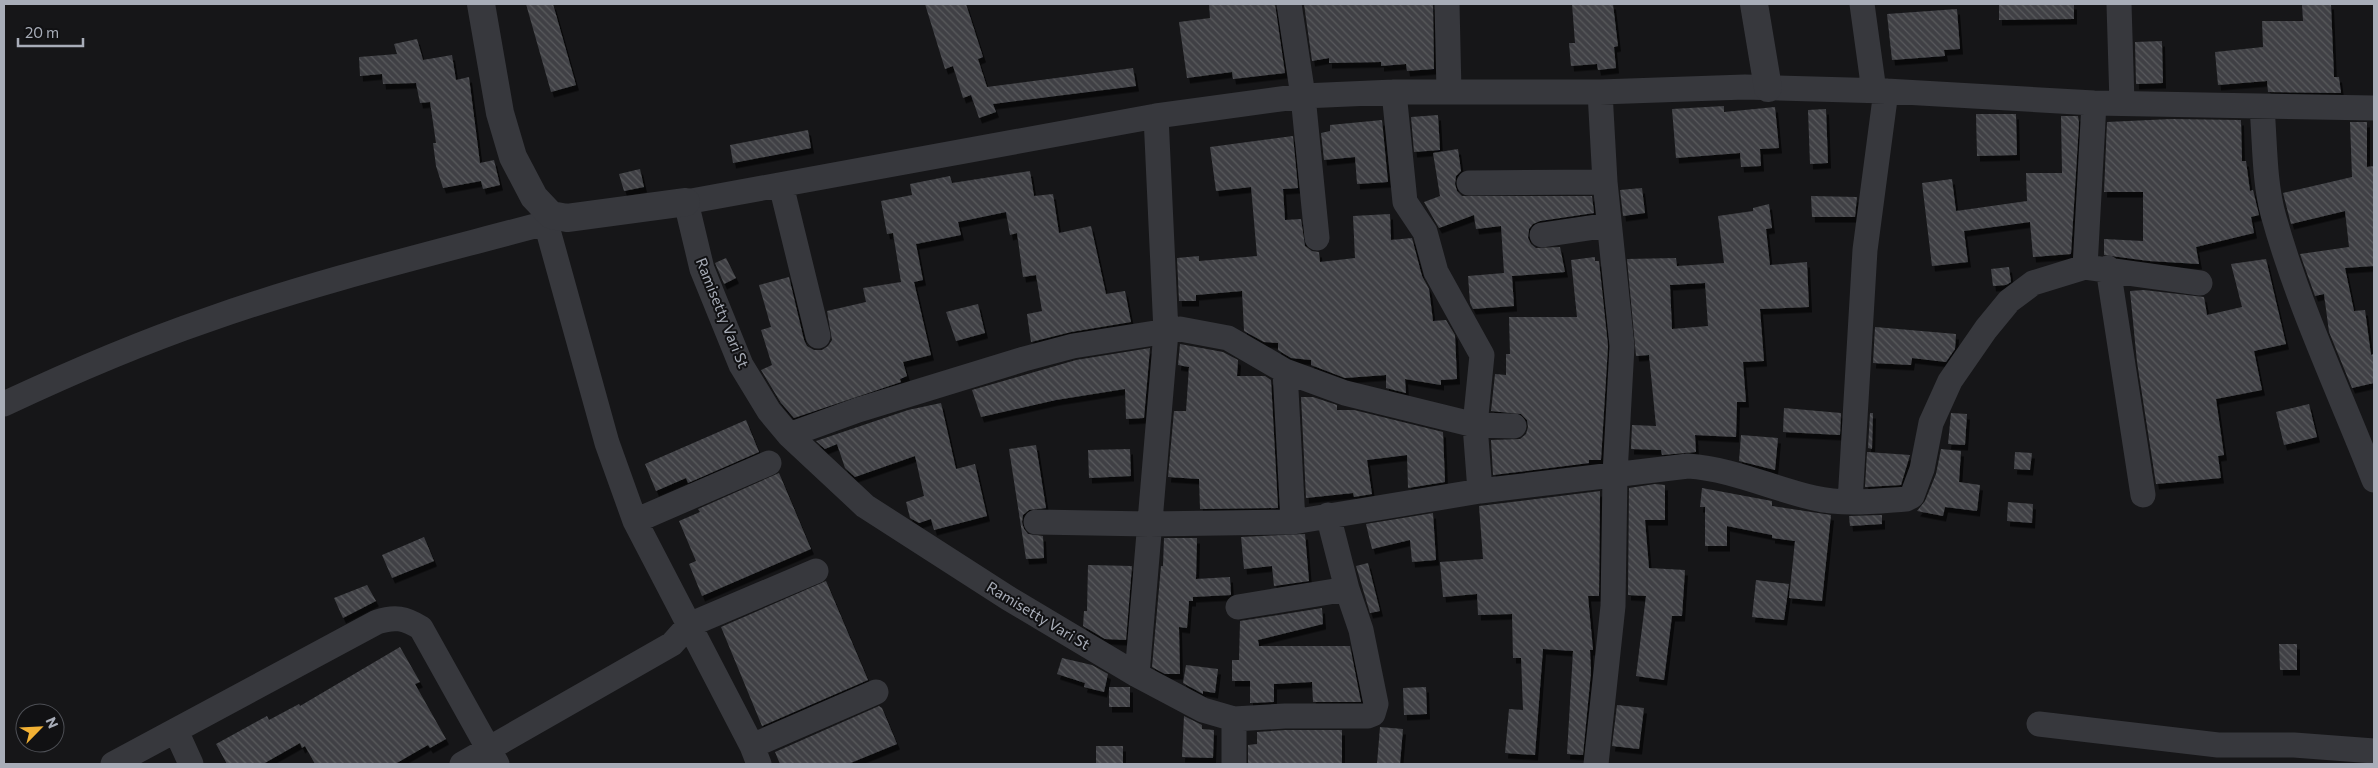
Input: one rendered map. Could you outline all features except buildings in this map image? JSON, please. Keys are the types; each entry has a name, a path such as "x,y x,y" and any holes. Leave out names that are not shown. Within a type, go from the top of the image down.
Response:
{"street":[{"path":"481,4 500,113 513,157 548,219 607,443 635,521 756,755 876,692"},
{"path":"1289,4 1303,96 1316,238"},
{"path":"1447,4 1449,92"},
{"path":"1754,4 1768,88"},
{"path":"1850,502 1865,250 1880,91 1862,4"},
{"path":"2119,4 2122,103"},
{"path":"4,404 77,369 208,319 548,219 686,202 1156,116 1303,96 1394,92 1600,92 1768,88 1880,91 2094,104 2122,103 2262,108 2374,108"},
{"path":"1394,92 1405,202 1425,232 1436,272 1482,355 1475,425 1480,491"},
{"path":"1596,764 1613,606 1615,474 1622,346 1605,182 1600,92"},
{"path":"2094,104 2096,268 2143,495"},
{"path":"2262,108 2273,212 2323,359 2344,402 2374,480"},
{"path":"1137,675 1166,332 1156,116"},
{"path":"1469,183 1605,182"},
{"path":"781,185 818,336"},
{"name":"Ramisetty Vari St","path":"686,202 702,269 741,365 769,411 789,435 864,506 1008,598 1137,675 1203,710 1234,719 1285,716 1368,716 1373,714 1376,704 1361,630 1347,589 1328,515"},
{"path":"1542,235 1609,225"},
{"path":"1036,522 1149,524 1292,522 1480,491 1688,466 1713,467 1815,499 1850,502 1906,499 1912,496 1922,469 1931,423 1950,381 1986,329 2009,301 2033,284 2096,268 2200,282"},
{"path":"789,435 858,410 1024,359 1073,346 1180,329 1228,338 1285,371 1360,397 1475,425 1514,426"},
{"path":"1285,371 1292,522"},
{"path":"635,521 769,463"},
{"path":"462,764 493,757 672,644 689,625 816,571"},
{"path":"1238,607 1347,589"},
{"path":"113,764 377,622 392,617 408,620 421,628 493,757"},
{"path":"1234,719 1234,764"},
{"path":"2039,724 2218,745 2294,745 2374,751"},
{"path":"176,731 191,764"}]}
